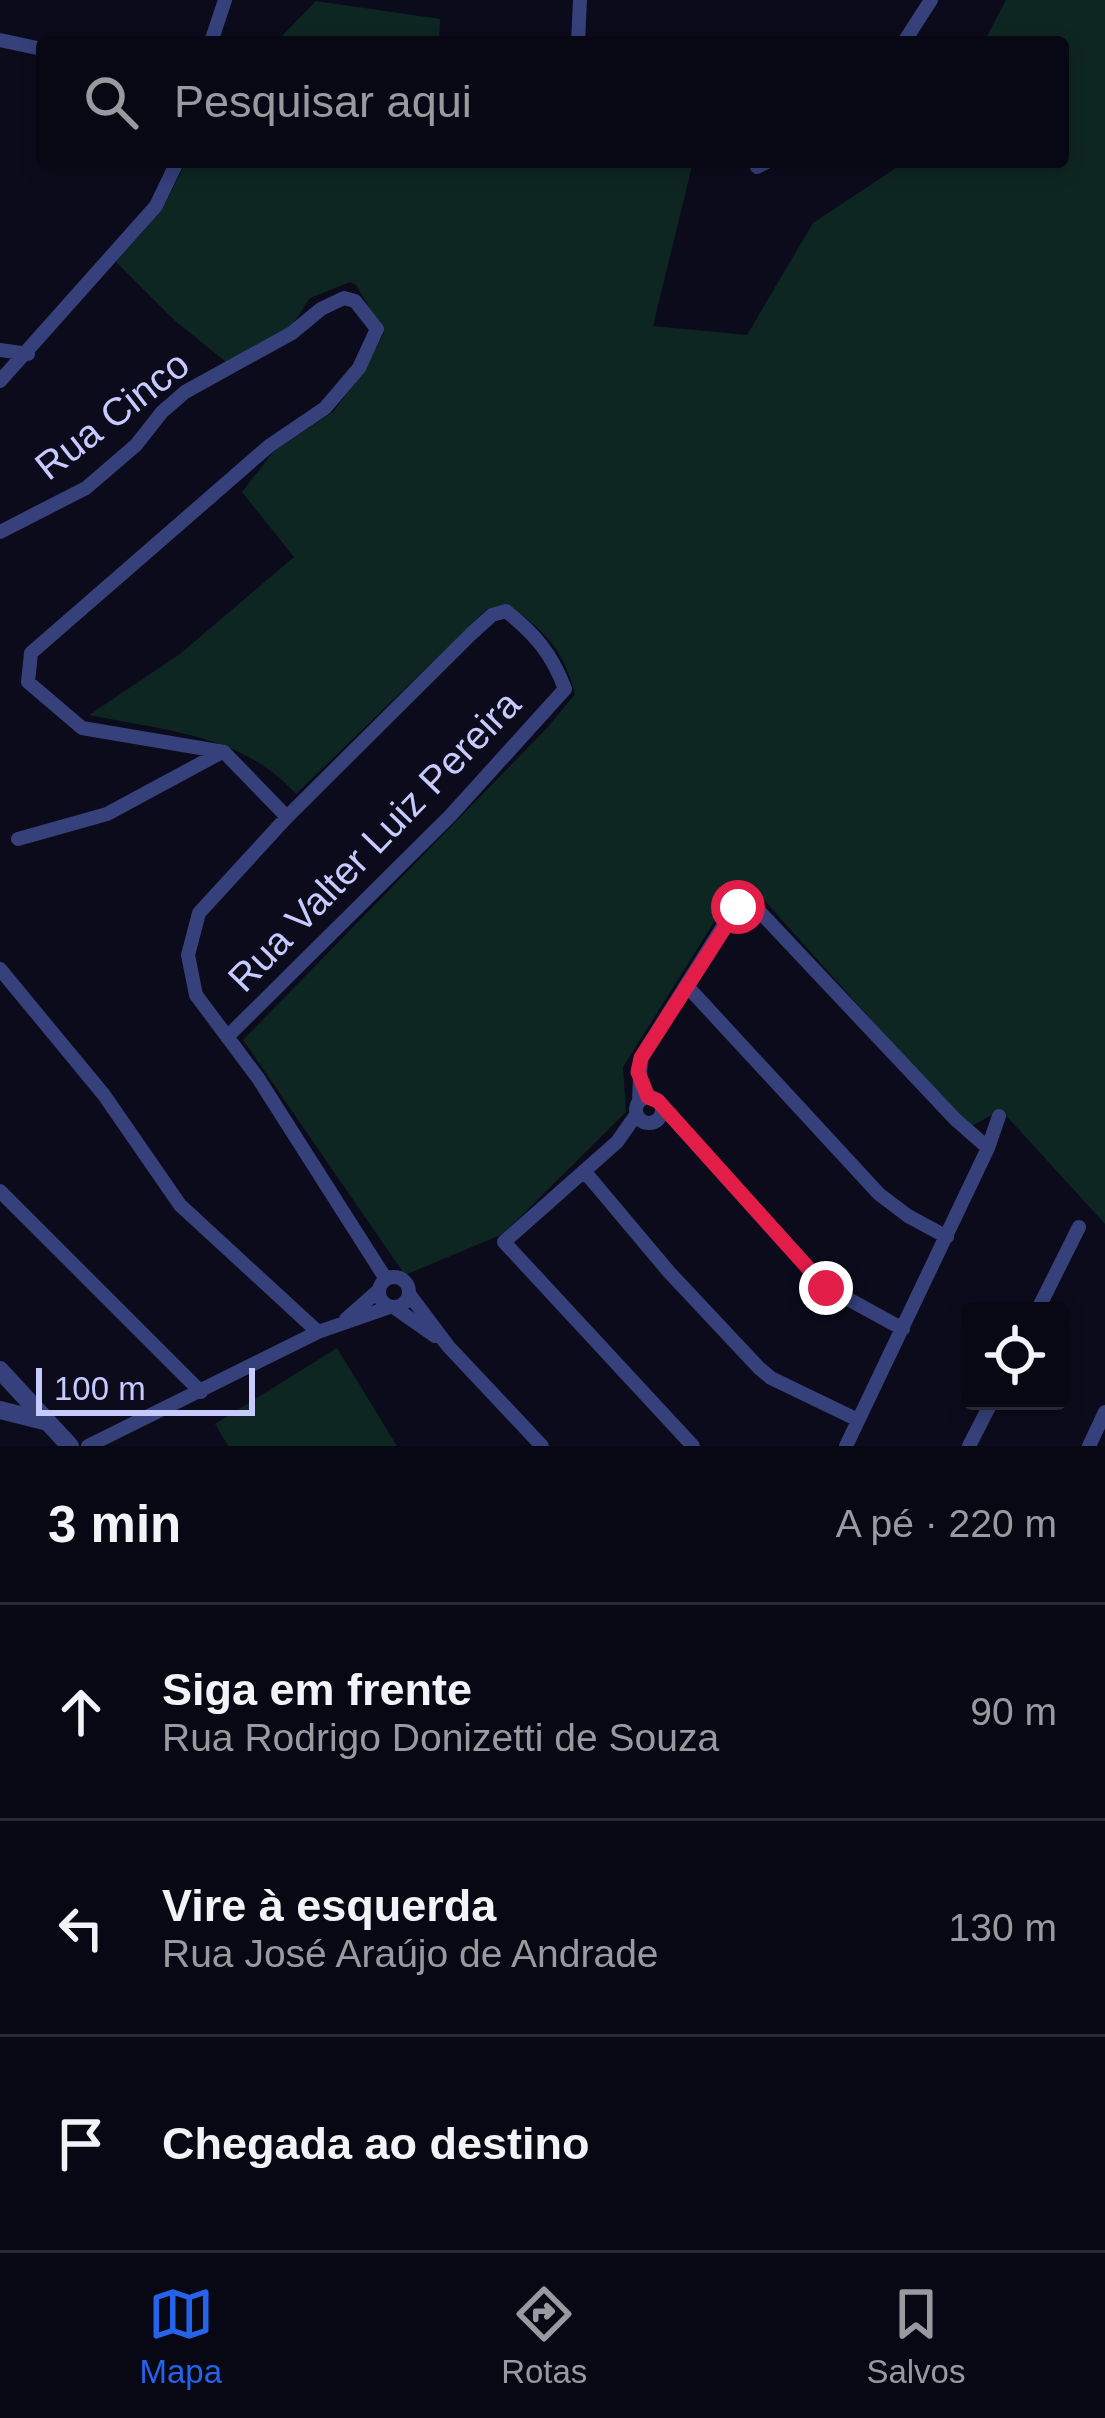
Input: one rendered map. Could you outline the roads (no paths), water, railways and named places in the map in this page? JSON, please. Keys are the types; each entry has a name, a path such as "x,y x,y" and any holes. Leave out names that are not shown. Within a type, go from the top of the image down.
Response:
{"street":[{"path":"214,36 225,0"},
{"path":"578,36 580,0"},
{"path":"908,36 931,0"},
{"path":"0,40 36,48"},
{"path":"0,381 156,206 174,168"},
{"name":"Rua Cinco","path":"0,532 86,488 136,445 161,412 184,392 292,334 321,309 344,298 355,301 377,329 358,368 326,408 269,446 31,652 28,682 82,728 224,752"},
{"path":"0,350 28,354"},
{"name":"Rua Valter Luiz Pereira","path":"224,752 286,817 492,615 506,611 534,633 554,660 565,689 450,816 227,1037"},
{"path":"18,838 107,814 224,752"},
{"path":"286,817 199,913 188,955 196,995 347,1214 384,1276 381,1301 448,1346"},
{"path":"903,1329 826,1288 689,1140 648,1110 639,1078 641,1058 738,907 749,906 760,912 988,1148"},
{"path":"0,969 104,1095 180,1205 318,1332"},
{"path":"686,985 880,1194 947,1237"},
{"path":"648,1110 504,1242 693,1446"},
{"path":"846,1446 947,1237 999,1116"},
{"path":"585,1172 759,1368 858,1420"},
{"path":"0,1191 201,1393"},
{"path":"1042,1302 1079,1227"},
{"path":"343,1322 383,1284 404,1280 409,1294 448,1346 542,1446"},
{"path":"88,1446 318,1332 405,1303 409,1294"},
{"path":"2,1378 70,1446"},
{"path":"0,1410 49,1422"},
{"path":"969,1446 987,1410"},
{"path":"1089,1446 1105,1412"}]}
